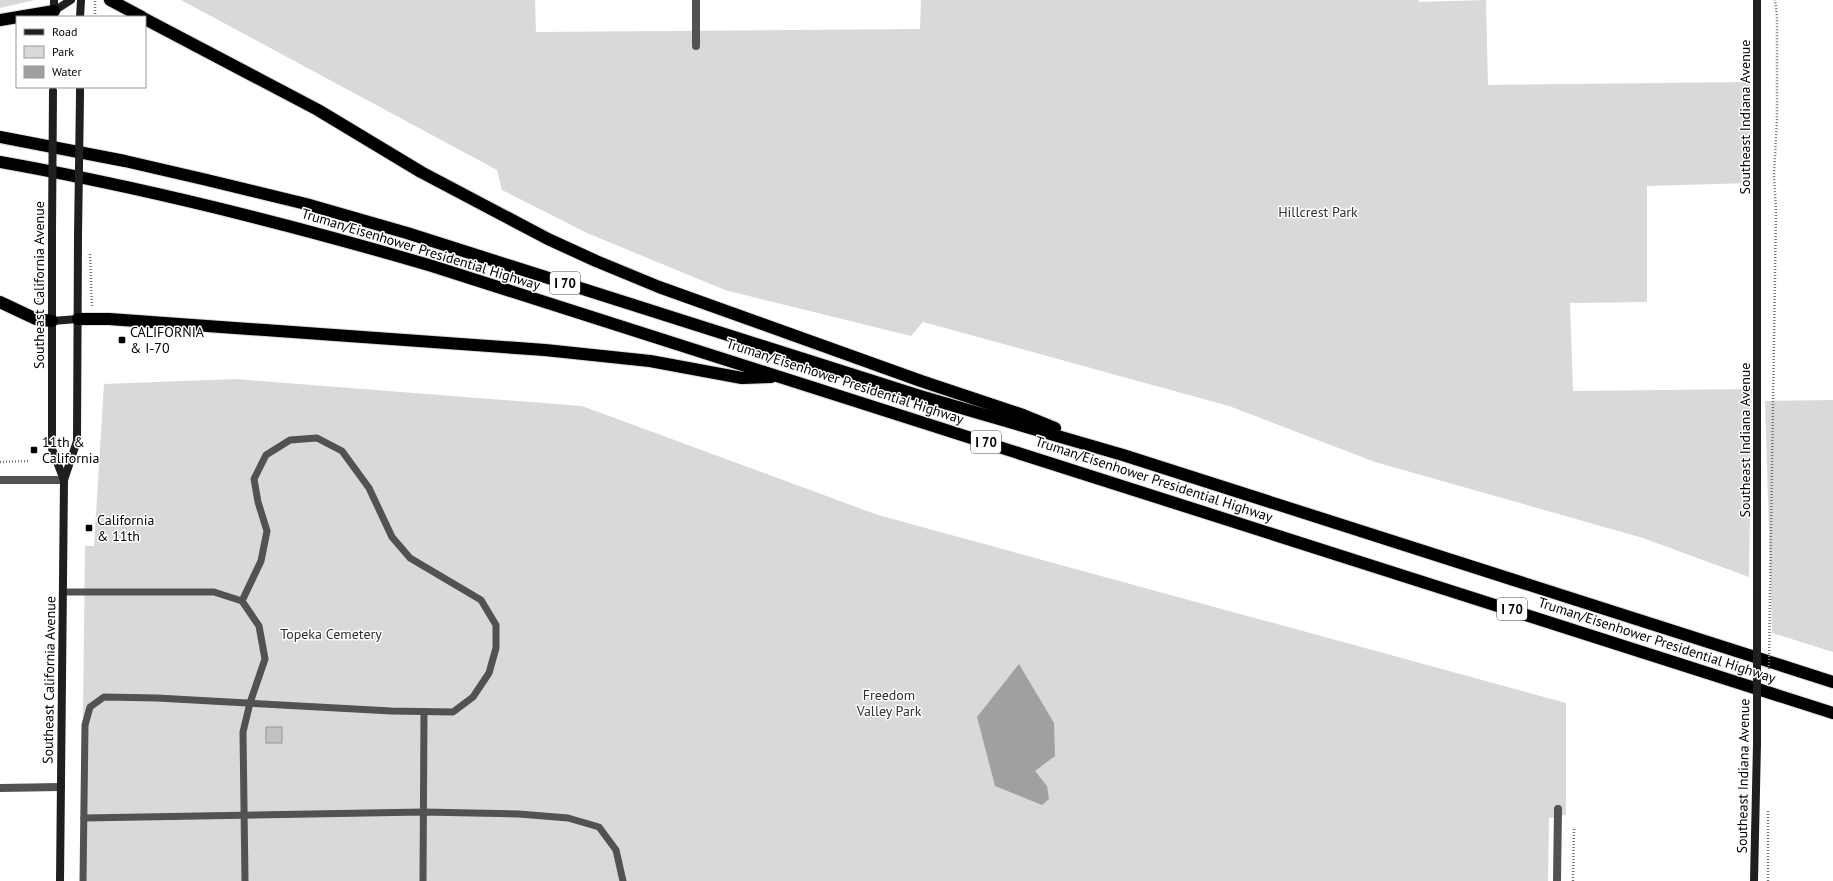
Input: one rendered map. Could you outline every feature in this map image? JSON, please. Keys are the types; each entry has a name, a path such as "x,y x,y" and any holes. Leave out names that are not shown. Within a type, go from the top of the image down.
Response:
{"highway":[{"path":"110,0 140,16"},
{"path":"20,16 54,9"},
{"path":"0,20 16,17"},
{"path":"146,20 318,110 421,172 548,240 681,295 920,381 1023,415 1123,455"},
{"name":"Truman/Eisenhower Presidential Highway","path":"0,136 125,161 313,206 480,255 920,396 1123,455 1833,682"},
{"name":"Truman/Eisenhower Presidential Highway","path":"0,162 160,194 318,233 432,266 1833,713"},
{"path":"0,302 36,319 52,321"},
{"path":"78,319 116,319 545,350 650,361 742,378 782,377"}],"main road":[{"path":"54,9 71,0"},
{"path":"80,16 81,0"},
{"name":"Southeast Indiana Avenue","path":"1754,881 1757,596 1757,0"},
{"name":"Southeast California Avenue","path":"60,881 64,480 77,441 80,88"},
{"name":"Southeast California Avenue","path":"53,89 52,449 64,480"},
{"path":"52,321 78,319"}],"street":[{"path":"696,0 696,46"},
{"path":"0,480 64,480"},
{"path":"0,788 61,787"},
{"path":"1557,881 1558,809"}],"lane":[{"path":"83,881 85,725 90,707 104,697 424,712 453,712 473,697 489,673 496,648 496,625 481,600 410,558 392,537 369,488 342,451 317,438 290,440 266,455 254,479 258,502 267,531 261,561 242,601"},
{"path":"63,592 214,592 242,601 259,626 265,659 250,703 243,732 245,881"},
{"path":"423,881 424,712"},
{"path":"84,818 423,812 519,814 568,818 598,827 616,850 623,881"}],"path":[{"path":"95,0 95,16"},
{"path":"1770,597 1776,210 1774,175 1777,118 1777,16 1774,0"},
{"path":"89,248 92,279 92,308"},
{"path":"38,302 40,258"},
{"path":"0,462 30,461"},
{"path":"1768,802 1768,881"},
{"path":"1573,881 1574,828"}],"green space":[{"path":"0,0 35,0 0,8"},
{"name":"Hillcrest Park","path":"181,0 535,0 536,32 920,29 921,0 1418,0 1419,2 1486,0 1488,85 1751,82 1750,183 1647,186 1647,302 1570,303 1573,391 1752,389 1749,577 1643,538 1375,462 1229,406 923,322 911,336 725,290 587,233 502,190 497,170"},
{"path":"235,379 582,406 878,515 1566,703 1566,815 1549,818 1548,881 81,881 85,546 94,546 104,384"},
{"path":"1833,400 1833,652 1772,633 1765,401"}],"water":[{"path":"1019,664 1054,723 1055,756 1035,771 1047,786 1049,799 1042,805 995,786 977,717"}],"building":[{"path":"266,727 282,727 282,743 266,743"}],"place":[{"name":"CALIFORNIA & I-70","path":"122,340"},
{"name":"11th & California","path":"34,450"},
{"name":"California & 11th","path":"89,528"}],"park label":[{"name":"Topeka Cemetery","path":"331,634"},
{"name":"Freedom Valley Park","path":"889,704"}]}
